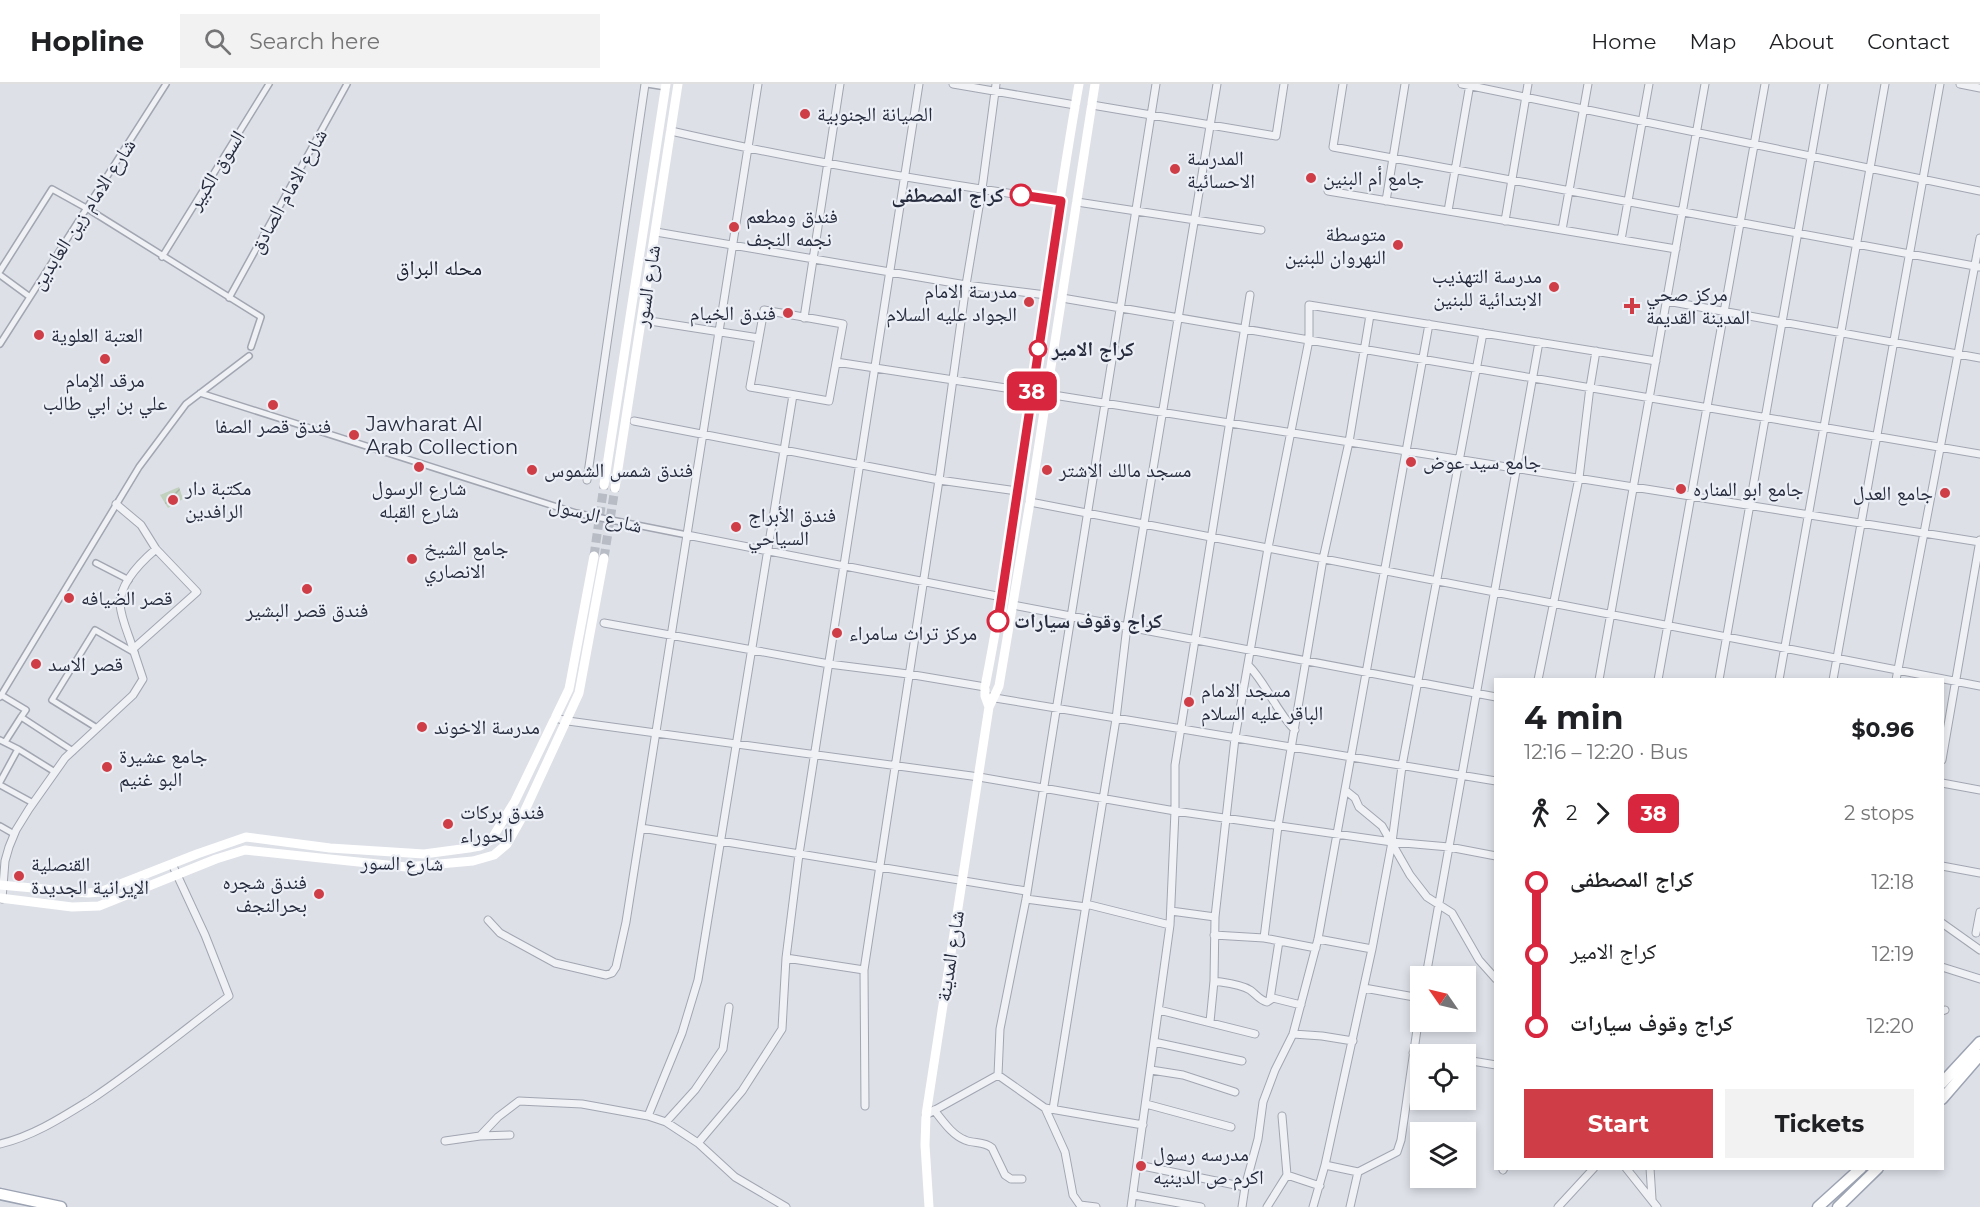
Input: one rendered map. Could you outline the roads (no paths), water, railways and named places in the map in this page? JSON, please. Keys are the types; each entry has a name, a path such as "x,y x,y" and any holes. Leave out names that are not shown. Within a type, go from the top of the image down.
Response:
{"main road":[{"name":"شارع السور","path":"615,488 678,84"},
{"name":"شارع المدينة","path":"929,1207 925,1145 979,777 1017,491 1079,84"},
{"name":"شارع المدينة","path":"988,697 999,686 1095,84"},
{"name":"شارع السور","path":"604,484 666,86"},
{"name":"شارع السور","path":"1,885 87,893 100,892 228,843 251,837 330,848 408,854 451,851 480,846 491,840 501,827 569,689 599,557 582,681 568,721 507,844 495,855 485,859 448,865 406,867 245,850 216,859 99,906 72,907 1,898"},
{"path":"1944,1081 1980,1042"},
{"path":"1944,1097 1980,1056"},
{"path":"1818,1207 1859,1170"},
{"path":"1838,1207 1876,1170"},
{"path":"0,1194 61,1207"}],"street":[{"name":"شارع الامام زين العابدين","path":"0,344 166,84"},
{"name":"السوق الكبير","path":"162,257 269,84"},
{"name":"شارع الامام الصادق","path":"229,298 347,84"},
{"path":"587,480 646,84 666,86"},
{"path":"488,920 500,933 555,963 606,975 612,973 616,968 626,922 758,84"},
{"path":"804,318 840,84"},
{"path":"698,1143 742,1091 782,1029 786,958 799,854 919,84"},
{"path":"953,84 995,88 1075,105"},
{"path":"998,1075 1000,1029 1044,789 1156,84"},
{"path":"1096,1207 1080,1205 1073,1195 1065,1152 1049,1109 1104,799 1127,626 1217,84"},
{"path":"1092,105 1276,136 1284,84"},
{"path":"1343,84 1333,147 1977,266"},
{"path":"1386,201 1405,84"},
{"path":"1448,211 1467,84 1980,190"},
{"path":"1505,220 1528,84"},
{"path":"1562,230 1588,84"},
{"path":"1621,240 1649,84"},
{"path":"1599,678 1705,84"},
{"path":"1658,678 1765,84"},
{"path":"1719,678 1824,84"},
{"path":"1779,678 1885,84"},
{"path":"1833,678 1940,84"},
{"path":"1960,84 1980,88"},
{"path":"865,1107 864,970 939,480 995,88"},
{"path":"671,131 748,149 1061,201"},
{"path":"0,271 52,189 261,317 251,347"},
{"path":"1328,191 1676,249"},
{"path":"1077,202 1137,213 1261,230"},
{"path":"656,232 890,273 1046,295"},
{"path":"1896,678 1958,353 1977,266 1980,238"},
{"path":"0,276 30,297"},
{"path":"1131,1207 1170,925 1175,765 1250,295"},
{"path":"1062,298 1980,454"},
{"path":"1667,301 1980,358"},
{"path":"1210,1023 1214,981 1215,917 1235,738 1268,548 1309,340 1309,305 1656,361"},
{"path":"764,310 804,318 843,324 829,401 750,387 764,310"},
{"path":"1264,938 1278,826 1291,747 1323,559 1349,442 1370,315"},
{"path":"650,321 759,338"},
{"path":"1242,1207 1258,1140 1263,1102 1275,1070 1293,1034 1318,939 1429,324"},
{"path":"1314,1207 1372,949 1392,842 1402,766 1483,333"},
{"path":"1428,966 1539,342"},
{"path":"1538,678 1579,478 1596,351"},
{"path":"55,772 2,741 26,710 1,696 139,467 186,404 249,356"},
{"path":"836,362 1032,392"},
{"name":"شارع الرسول","path":"200,393 576,513 1002,597"},
{"path":"1047,394 1980,541 1944,749"},
{"path":"648,1116 682,1033 698,980 793,395"},
{"path":"634,421 939,480 1017,491"},
{"path":"1030,502 1940,678"},
{"path":"116,504 141,525 156,549 197,592 134,651"},
{"path":"1,898 5,861 14,834 33,803 73,751 133,695 143,679 120,607 122,594 129,580 156,549"},
{"path":"96,563 129,580"},
{"path":"1013,605 1494,697"},
{"path":"604,623 829,664 908,674 988,697 1494,781"},
{"path":"98,728 52,700 95,630 134,651"},
{"path":"1248,665 1258,675 1281,715 1295,730"},
{"path":"1944,679 1980,686"},
{"path":"21,717 73,751"},
{"path":"555,718 656,734 979,777 1175,812 1392,842 1449,847 1494,856"},
{"path":"18,749 0,783 33,803"},
{"path":"1944,783 1980,790"},
{"path":"1345,790 1355,798 1359,807 1382,826 1414,881 1430,900 1452,913 1479,960 1494,977"},
{"path":"0,826 14,834"},
{"path":"641,828 962,881 1170,925"},
{"path":"0,1144 32,1135 73,1111 117,1082 229,996 205,935 172,864"},
{"path":"1944,866 1980,873"},
{"path":"1171,911 1215,917"},
{"path":"1976,933 1980,912"},
{"path":"1944,924 1980,950"},
{"path":"1214,935 1264,938 1316,948"},
{"path":"1318,939 1372,949"},
{"path":"1270,999 1279,941"},
{"path":"786,958 864,970"},
{"path":"1944,967 1980,979"},
{"path":"1214,981 1250,990 1262,1001 1267,1002 1273,998 1301,1005"},
{"path":"1364,988 1410,996"},
{"path":"666,1122 680,1108 723,1049 729,1006"},
{"path":"1159,1010 1255,1034"},
{"path":"1293,1034 1322,1035 1353,1041"},
{"path":"1154,1042 1242,1061"},
{"path":"1476,1062 1494,1065"},
{"path":"1151,1070 1183,1075 1235,1092"},
{"path":"998,1075 930,1113 967,1142 988,1144 1005,1175 1011,1179 1022,1179"},
{"path":"998,1075 1049,1109 1143,1125"},
{"path":"1325,1166 1358,1172 1397,1152 1401,1140 1410,1075"},
{"path":"480,1136 498,1117 519,1101 582,1104 648,1116 666,1122 698,1143 735,1177 786,1207"},
{"path":"1146,1104 1231,1127"},
{"path":"1267,1207 1287,1175 1282,1116"},
{"path":"445,1141 510,1135"},
{"path":"1138,1165 1245,1187"},
{"path":"1558,1207 1592,1170"},
{"path":"1628,1170 1657,1207"},
{"path":"1650,1170 1652,1199"},
{"path":"1350,1207 1358,1172"},
{"path":"1287,1175 1320,1185"},
{"path":"1134,1195 1201,1207"}],"tunnel":[{"path":"594,556 604,485"},
{"path":"604,558 615,488"}],"place":[{"name":"الصيانة الجنوبية","path":"805,114"},
{"name":"المدرسة الاحسائية","path":"1175,169"},
{"name":"جامع أم البنين","path":"1311,178"},
{"name":"كراج المصطفى","path":"1021,195"},
{"name":"فندق ومطعم نجمه النجف","path":"734,227"},
{"name":"متوسطة النهروان للبنين","path":"1398,245"},
{"name":"مدرسة التهذيب الابتدائية للبنين","path":"1554,287"},
{"name":"مدرسة الامام الجواد عليه السلام","path":"1029,302"},
{"name":"مركز صحي المدينة القديمة","path":"1632,306"},
{"name":"فندق الخيام","path":"788,313"},
{"name":"العتبة العلوية","path":"39,335"},
{"name":"كراج الامير","path":"1038,349"},
{"name":"مرقد الإمام علي بن ابي طالب","path":"105,359"},
{"name":"فندق قصر الصفا","path":"273,405"},
{"name":"Jawharat Al Arab Collection","path":"354,435"},
{"name":"جامع سيد عوض","path":"1411,462"},
{"name":"شارع الرسول شارع القبله","path":"419,467"},
{"name":"فندق شمس الشموس","path":"532,470"},
{"name":"مسجد مالك الاشتر","path":"1047,470"},
{"name":"جامع ابو المناره","path":"1681,489"},
{"name":"جامع العدل","path":"1945,493"},
{"name":"مكتبة دار الرافدين","path":"173,500"},
{"name":"فندق الأبراج السياحي","path":"736,527"},
{"name":"جامع الشيخ الانصاري","path":"412,559"},
{"name":"فندق قصر البشير","path":"307,589"},
{"name":"قصر الضيافه","path":"69,598"},
{"name":"كراج وقوف سيارات","path":"998,621"},
{"name":"مركز تراث سامراء","path":"837,633"},
{"name":"قصر الاسد","path":"36,664"},
{"name":"مسجد الامام الباقر عليه السلام","path":"1189,702"},
{"name":"مدرسة الاخوند","path":"422,727"},
{"name":"جامع عشيرة البو غنيم","path":"107,767"},
{"name":"فندق بركات الحوراء","path":"448,824"},
{"name":"القنصلية الإيرانية الجديدة","path":"19,876"},
{"name":"فندق شجره بحرالنجف","path":"319,894"},
{"name":"مدرسه رسول اکرم ص الدینیه","path":"1141,1166"}],"district":[{"name":"محله البراق","path":"439,267"}]}
